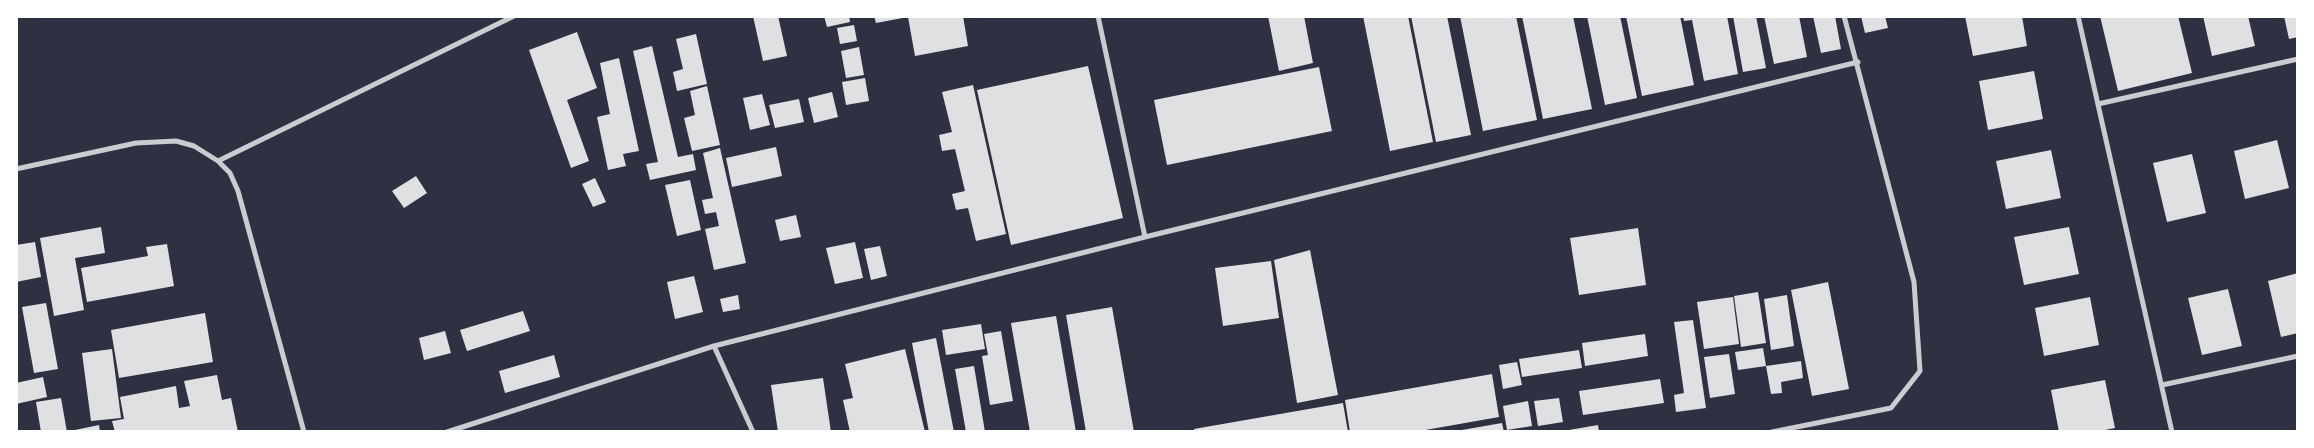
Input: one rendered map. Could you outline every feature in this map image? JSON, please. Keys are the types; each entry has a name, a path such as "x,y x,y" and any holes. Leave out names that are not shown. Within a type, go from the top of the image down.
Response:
{"street":[{"path":"218,161 514,16"},
{"path":"1098,16 1144,237"},
{"path":"1772,432 1891,408 1920,371 1914,282 1858,62 1848,35 1844,16"},
{"path":"2078,16 2172,432"},
{"path":"2098,104 2298,59"},
{"path":"447,432 714,346 1144,237 1858,62"},
{"path":"16,169 136,143 176,141 194,146 218,161 230,173 238,191 304,432"},
{"path":"714,346 752,432"},
{"path":"2162,385 2298,356"}],"building":[{"path":"753,16 778,16 787,56 763,61"},
{"path":"824,16 849,16 850,22 827,27"},
{"path":"874,16 963,16 968,46 915,56 908,17 876,23"},
{"path":"1268,16 1304,16 1313,63 1279,71"},
{"path":"1363,16 1408,16 1433,142 1390,151"},
{"path":"1411,16 1447,16 1471,135 1436,142"},
{"path":"1460,16 1516,16 1537,120 1483,131"},
{"path":"1522,16 1573,16 1592,109 1543,119"},
{"path":"1587,16 1620,16 1637,98 1605,105"},
{"path":"1626,16 1680,16 1694,85 1642,96"},
{"path":"1683,16 1727,16 1738,74 1704,81 1692,20 1684,21"},
{"path":"1733,16 1756,16 1766,68 1743,72"},
{"path":"1764,16 1799,16 1807,57 1774,64"},
{"path":"1813,16 1835,16 1841,49 1821,53"},
{"path":"1861,16 1885,16 1888,28 1865,33"},
{"path":"1965,16 2022,16 2027,46 1973,56"},
{"path":"2100,16 2178,16 2192,73 2118,91"},
{"path":"2203,16 2248,16 2255,46 2212,56"},
{"path":"2284,16 2298,16 2298,37 2289,39"},
{"path":"854,25 857,41 840,44 837,28"},
{"path":"577,32 597,88 567,100 589,161 571,168 529,50"},
{"path":"696,34 707,84 677,91 673,72 683,69 676,39"},
{"path":"652,46 678,157 693,154 696,170 650,180 646,164 658,162 633,51"},
{"path":"859,47 864,75 846,78 841,51"},
{"path":"619,58 639,151 623,154 626,166 608,170 597,117 610,114 600,63"},
{"path":"1088,66 1123,218 1011,245 977,90"},
{"path":"1319,67 1332,131 1167,165 1154,100"},
{"path":"2034,71 2043,119 1988,130 1979,81"},
{"path":"865,78 869,101 846,105 842,82"},
{"path":"973,85 1006,234 976,241 968,208 956,210 952,194 965,191 955,149 942,151 939,135 952,132 942,92"},
{"path":"707,86 720,145 692,151 684,118 695,115 690,91"},
{"path":"832,92 838,117 814,123 808,98"},
{"path":"762,94 770,125 750,130 743,98"},
{"path":"799,99 804,122 775,128 769,105"},
{"path":"2277,140 2289,188 2245,199 2234,151"},
{"path":"776,147 782,176 732,187 726,158"},
{"path":"720,148 746,263 714,270 705,229 719,226 716,212 705,214 702,200 713,198 703,153"},
{"path":"2051,150 2061,198 2006,209 1996,161"},
{"path":"2192,154 2206,213 2167,222 2153,163"},
{"path":"416,176 427,193 404,208 392,191"},
{"path":"595,178 606,202 593,207 582,184"},
{"path":"690,180 701,230 677,236 665,185"},
{"path":"796,215 801,237 780,241 775,220"},
{"path":"101,227 105,253 75,258 84,310 54,316 40,238"},
{"path":"2069,227 2079,274 2024,285 2014,237"},
{"path":"1638,228 1646,285 1579,295 1570,238"},
{"path":"35,242 41,277 16,282 16,245"},
{"path":"855,242 863,278 835,284 826,248"},
{"path":"167,244 174,286 87,302 81,268 148,256 146,247"},
{"path":"880,246 887,276 871,280 864,249"},
{"path":"1310,250 1338,395 1297,403 1274,260"},
{"path":"1271,261 1279,318 1223,326 1215,268"},
{"path":"2298,273 2298,333 2281,337 2268,281"},
{"path":"694,276 703,312 675,319 667,282"},
{"path":"1828,282 1849,389 1812,396 1791,290"},
{"path":"2228,289 2242,346 2202,355 2188,298"},
{"path":"1758,292 1766,343 1741,347 1734,296"},
{"path":"738,295 740,309 723,312 720,299"},
{"path":"1787,295 1794,346 1771,350 1764,299"},
{"path":"1733,297 1739,344 1704,349 1697,302"},
{"path":"2090,297 2099,345 2044,356 2035,308"},
{"path":"46,303 58,369 34,373 22,307"},
{"path":"1112,307 1134,432 1086,432 1066,315"},
{"path":"523,311 530,331 467,351 460,330"},
{"path":"205,313 213,362 119,378 111,330"},
{"path":"1056,316 1076,432 1030,432 1011,323"},
{"path":"1693,320 1706,408 1676,412 1674,395 1684,393 1674,322"},
{"path":"981,324 985,349 946,355 942,330"},
{"path":"445,331 451,353 424,360 419,338"},
{"path":"1001,331 1013,401 990,405 982,356 988,355 984,334"},
{"path":"1645,334 1648,356 1585,366 1582,343"},
{"path":"936,338 954,432 929,432 912,343"},
{"path":"1763,348 1766,366 1738,370 1735,352"},
{"path":"112,349 121,418 91,421 82,353"},
{"path":"905,349 925,432 850,432 843,400 853,398 845,364"},
{"path":"1579,350 1582,368 1522,377 1519,359"},
{"path":"1729,354 1735,394 1710,398 1704,357"},
{"path":"554,355 560,377 505,393 499,371"},
{"path":"1801,361 1803,378 1781,382 1782,393 1771,394 1766,366"},
{"path":"1517,362 1522,385 1503,389 1499,365"},
{"path":"974,366 985,432 966,432 955,369"},
{"path":"1492,374 1499,417 1414,432 1350,432 1345,400"},
{"path":"217,375 222,400 231,398 238,432 115,432 112,421 124,419 120,397 176,386 179,408 190,406 184,381"},
{"path":"43,377 47,397 16,404 16,383"},
{"path":"823,378 831,432 778,432 771,385"},
{"path":"1660,379 1664,403 1583,415 1579,391"},
{"path":"2105,380 2115,428 2095,432 2059,432 2051,390"},
{"path":"61,398 67,432 41,432 36,402"},
{"path":"1559,398 1563,422 1538,426 1534,401"},
{"path":"1528,401 1532,426 1507,430 1503,406"},
{"path":"1343,403 1348,432 1195,432 1194,429"},
{"path":"1502,423 1504,432 1456,432 1456,431"},
{"path":"99,425 100,432 70,432 70,431"},
{"path":"1598,425 1599,432 1563,432 1563,431"}]}
